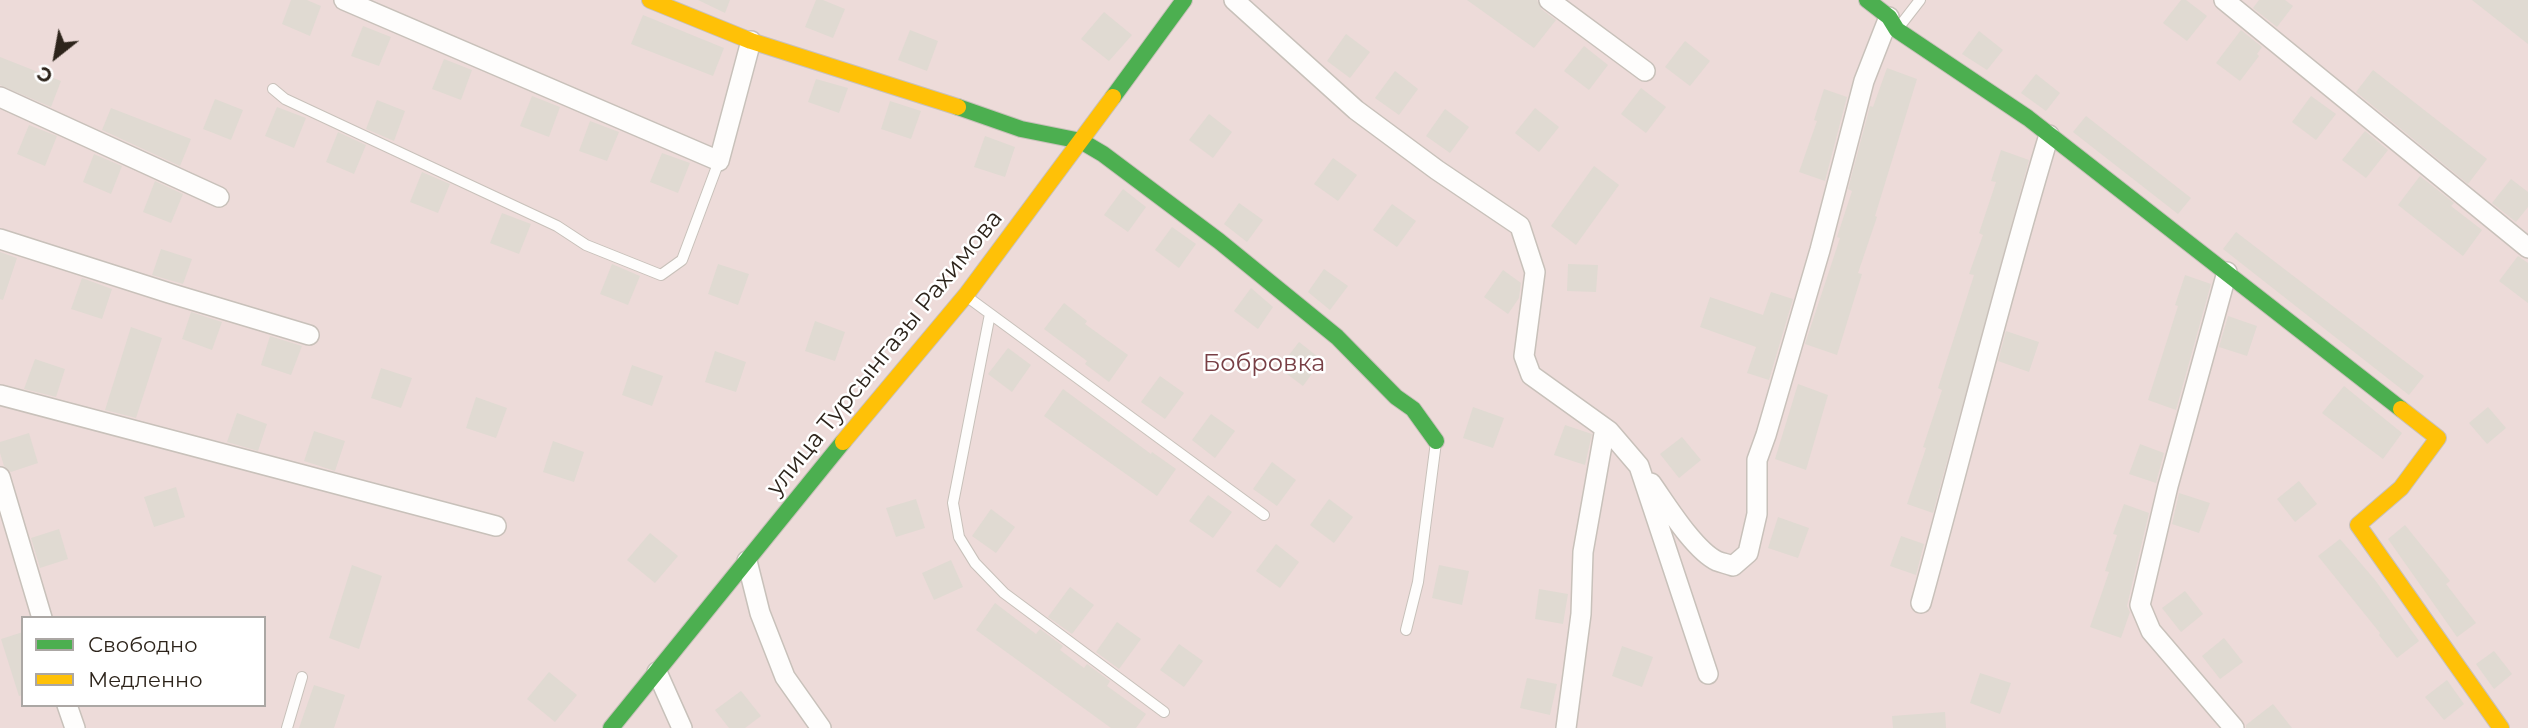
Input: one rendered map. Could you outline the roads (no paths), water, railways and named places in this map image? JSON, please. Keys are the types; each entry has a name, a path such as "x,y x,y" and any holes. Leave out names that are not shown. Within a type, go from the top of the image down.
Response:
{"street":[{"path":"344,0 719,161 751,41"},
{"path":"650,0 751,41 910,90 1021,129 1081,141 1103,154 1219,241 1337,337 1396,397 1413,409 1436,441"},
{"name":"улица Турсынгазы Рахимова","path":"611,728 966,295 1184,0"},
{"path":"1234,0 1356,110 1437,170 1520,226 1535,272 1524,356 1531,375 1605,428 1639,466 1703,551 1717,561 1733,566 1748,553 1757,514 1756,460 1766,435 1820,250 1864,81 1893,23"},
{"path":"1549,0 1646,71"},
{"path":"1867,0 1893,23 2049,135 2438,438 2401,488 2358,525 2501,728"},
{"path":"2224,0 2528,248"},
{"path":"0,97 219,197"},
{"path":"1921,603 2021,227 2049,135"},
{"path":"0,239 309,335"},
{"path":"2227,272 2168,486 2140,605 2151,631 2234,728"},
{"path":"0,395 496,526"},
{"path":"1566,728 1581,614 1583,552 1605,428"},
{"path":"1639,466 1708,674"},
{"path":"0,477 41,616"},
{"path":"747,561 761,613 785,677 821,728"},
{"path":"657,672 682,728"},
{"path":"69,707 75,728"}],"lane":[{"path":"1893,23 1920,0"},
{"path":"273,89 285,99 557,226 586,245 661,275 682,260 719,161"},
{"path":"966,295 1264,515"},
{"path":"990,314 953,503 959,537 975,563 1004,593 1164,712"},
{"path":"1406,630 1420,569 1436,441"},
{"path":"287,728 302,677"}],"park label":[{"name":"Бобровка","path":"1264,364"}]}
